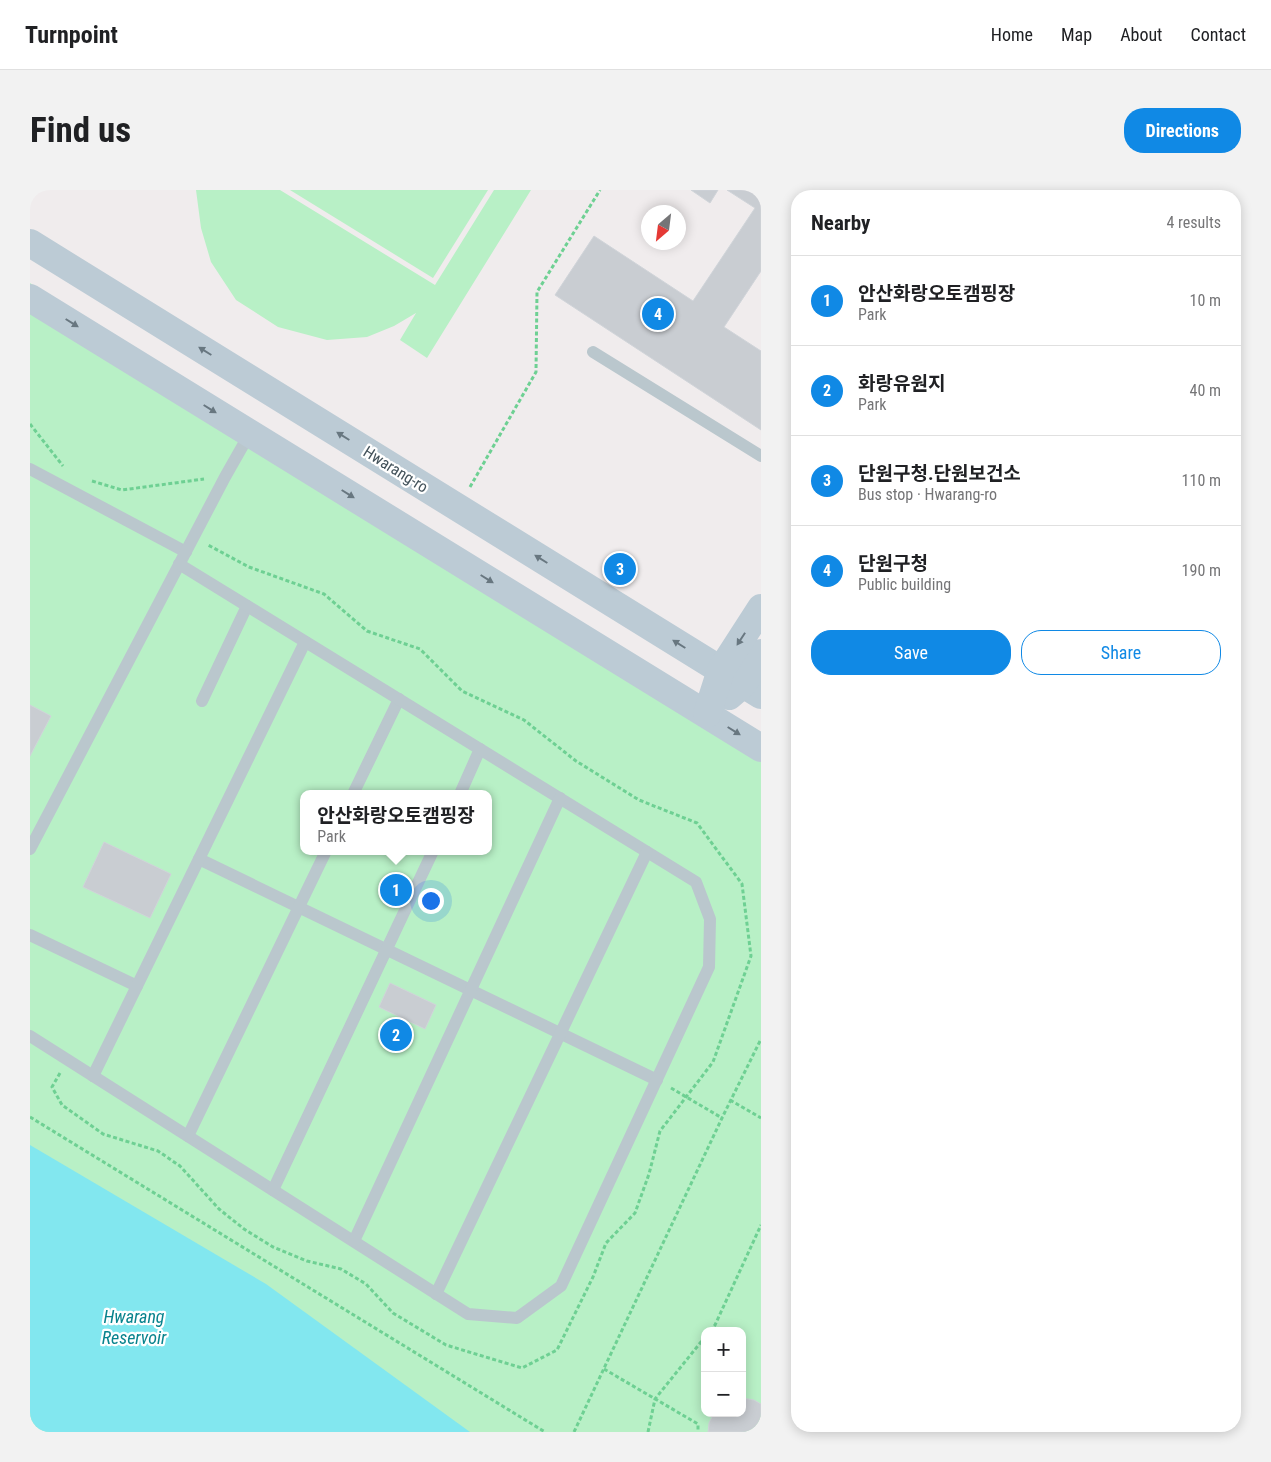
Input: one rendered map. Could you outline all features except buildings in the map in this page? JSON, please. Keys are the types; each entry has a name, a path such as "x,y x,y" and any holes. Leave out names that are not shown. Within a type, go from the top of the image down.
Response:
{"street":[{"name":"Hwarang-ro","path":"30,243 742,683"},
{"path":"30,298 761,748"},
{"path":"742,683 761,608"},
{"path":"707,714 742,683 761,653"}],"lane":[{"path":"593,352 761,456"},
{"path":"30,849 224,477 250,433"},
{"path":"30,469 186,552"},
{"path":"30,1036 468,1314 517,1318 561,1286 709,967 710,919 696,882 179,564"},
{"path":"202,701 247,606"},
{"path":"93,1076 305,642"},
{"path":"355,790 399,699"},
{"path":"462,790 480,749"},
{"path":"354,1242 560,798"},
{"path":"436,1294 647,852"},
{"path":"188,1136 324,855"},
{"path":"274,1190 431,855"},
{"path":"199,859 657,1080"},
{"path":"30,934 137,986"}],"path":[{"path":"458,507 536,372 536,292 600,190"},
{"path":"30,424 69,473"},
{"path":"86,479 122,490 224,477"},
{"path":"574,1432 730,1100 761,1039"},
{"path":"657,1080 722,1118"},
{"path":"730,1100 761,1118"},
{"path":"30,1117 546,1432"},
{"path":"713,1327 761,1225"},
{"path":"648,1432 655,1399 701,1342"},
{"path":"604,1369 698,1424 698,1432"}],"green space":[{"path":"196,190 280,190 435,285 494,190 531,190 427,358 400,340 416,313 394,326 367,337 327,340 278,327 236,300 211,262 201,228"},
{"path":"290,190 488,190 433,278"},
{"path":"30,283 761,739 761,1432 30,1432"}],"water":[{"name":"Hwarang Reservoir","path":"30,1145 266,1284 470,1432 30,1432"}],"place":[{"name":"단원구청","path":"658,314"},
{"name":"단원구청.단원보건소","path":"620,569"},
{"name":"안산화랑오토캠핑장","path":"396,890"},
{"name":"화랑유원지","path":"396,1035"}]}
